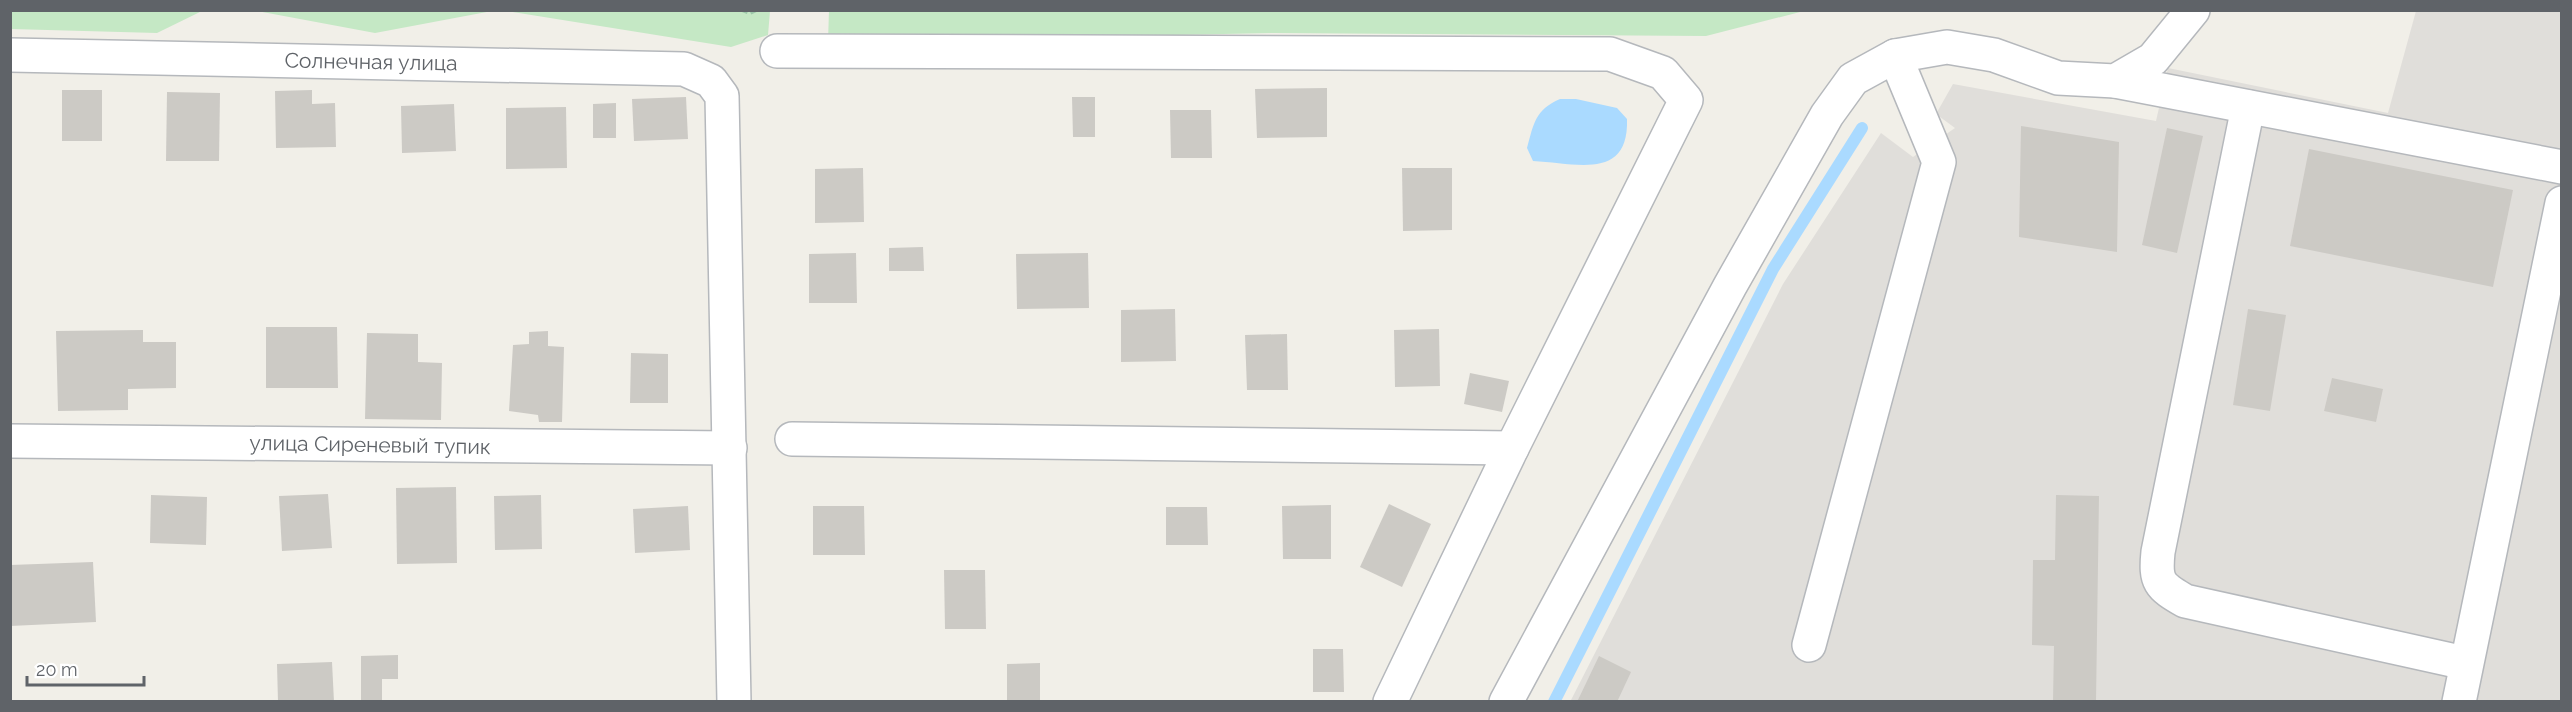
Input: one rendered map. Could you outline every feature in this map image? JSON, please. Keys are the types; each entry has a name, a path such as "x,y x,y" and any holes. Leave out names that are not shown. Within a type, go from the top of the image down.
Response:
{"street":[{"path":"2115,81 2152,59 2193,10"},
{"path":"1506,702 1730,286 1827,115 1853,79 1895,56 1947,47 1994,55 2058,78 2115,81 2562,167"},
{"path":"777,51 1610,54 1663,73 1686,100 1512,448 1390,702"},
{"name":"Солнечная улица","path":"10,55 684,69 711,81 722,96 730,448"},
{"path":"1809,645 1939,162 1895,56"},
{"path":"2248,107 2158,552 2156,574 2167,591 2185,601 2465,663"},
{"path":"2458,702 2562,203"},
{"path":"792,439 1512,448"},
{"name":"улица Сиреневый тупик","path":"10,441 730,448"},
{"path":"730,448 734,702"}],"path":[{"path":"742,10 750,13 756,10"}],"shaded area":[{"path":"2416,11 2561,11 2561,701 1570,702 1783,284 1881,133 1913,157 1955,128 1936,114 1953,84 2156,121 2168,68 2388,113"}],"green space":[{"path":"11,10 202,11 157,33 11,29"},
{"path":"492,10 375,33 257,11"},
{"path":"770,10 768,35 731,47 506,11"},
{"path":"829,10 1804,11 1706,36 1275,33 828,42"}],"water":[{"path":"1560,99 1576,99 1617,108 1627,119 1625,139 1619,152 1609,160 1597,164 1533,161 1527,148 1534,124 1545,108"}],"building":[{"path":"1327,88 1327,137 1257,138 1255,89"},
{"path":"62,90 102,90 102,141 62,141"},
{"path":"312,90 312,104 335,103 336,147 276,148 275,91"},
{"path":"167,92 220,93 219,161 166,161"},
{"path":"686,97 688,139 634,141 632,99"},
{"path":"1072,97 1095,97 1095,137 1073,137"},
{"path":"616,103 616,138 593,138 593,104"},
{"path":"454,104 456,151 402,153 401,106"},
{"path":"566,107 567,168 506,169 506,108"},
{"path":"1170,110 1211,110 1212,158 1171,158"},
{"path":"2021,126 2119,142 2117,252 2019,237"},
{"path":"2167,128 2203,136 2177,253 2142,245"},
{"path":"2309,149 2513,190 2493,287 2290,246"},
{"path":"863,168 864,222 815,223 815,169"},
{"path":"1402,168 1452,168 1452,230 1403,231"},
{"path":"923,247 924,271 889,271 889,248"},
{"path":"856,253 857,303 809,303 809,254"},
{"path":"1088,253 1089,308 1017,309 1016,254"},
{"path":"1175,309 1176,361 1121,362 1121,310"},
{"path":"2248,309 2286,315 2270,411 2233,405"},
{"path":"266,327 337,327 338,388 266,388"},
{"path":"1439,329 1440,386 1395,387 1394,330"},
{"path":"143,330 143,342 176,342 176,388 128,389 128,410 58,411 56,331"},
{"path":"548,331 548,346 564,347 562,422 539,422 538,415 509,411 513,345 529,344 529,332"},
{"path":"367,333 418,334 418,362 442,363 441,420 365,419"},
{"path":"1287,334 1288,390 1247,390 1245,335"},
{"path":"631,353 668,354 668,403 630,403"},
{"path":"1470,373 1509,381 1502,412 1464,404"},
{"path":"2332,378 2383,389 2376,422 2324,411"},
{"path":"456,487 457,563 397,564 396,488"},
{"path":"328,494 332,548 282,551 279,496"},
{"path":"151,495 207,497 206,545 150,543"},
{"path":"541,495 542,549 495,550 494,496"},
{"path":"2056,495 2099,496 2096,702 2053,701 2054,646 2032,645 2033,560 2055,560"},
{"path":"1389,504 1431,524 1402,587 1360,567"},
{"path":"1331,505 1331,559 1283,559 1282,506"},
{"path":"688,506 690,550 635,553 633,509"},
{"path":"813,506 864,506 865,555 813,555"},
{"path":"1166,507 1207,507 1208,545 1166,545"},
{"path":"93,562 96,622 10,626 10,565"},
{"path":"944,570 985,570 986,629 945,629"},
{"path":"1313,649 1343,649 1344,692 1313,692"},
{"path":"398,655 398,679 382,679 382,702 361,702 361,656"},
{"path":"1599,656 1631,672 1617,702 1577,702"},
{"path":"332,662 334,702 278,702 277,664"},
{"path":"1040,663 1040,702 1007,702 1007,664"}],"waterway":[{"path":"1554,702 1773,269 1862,128"}]}
